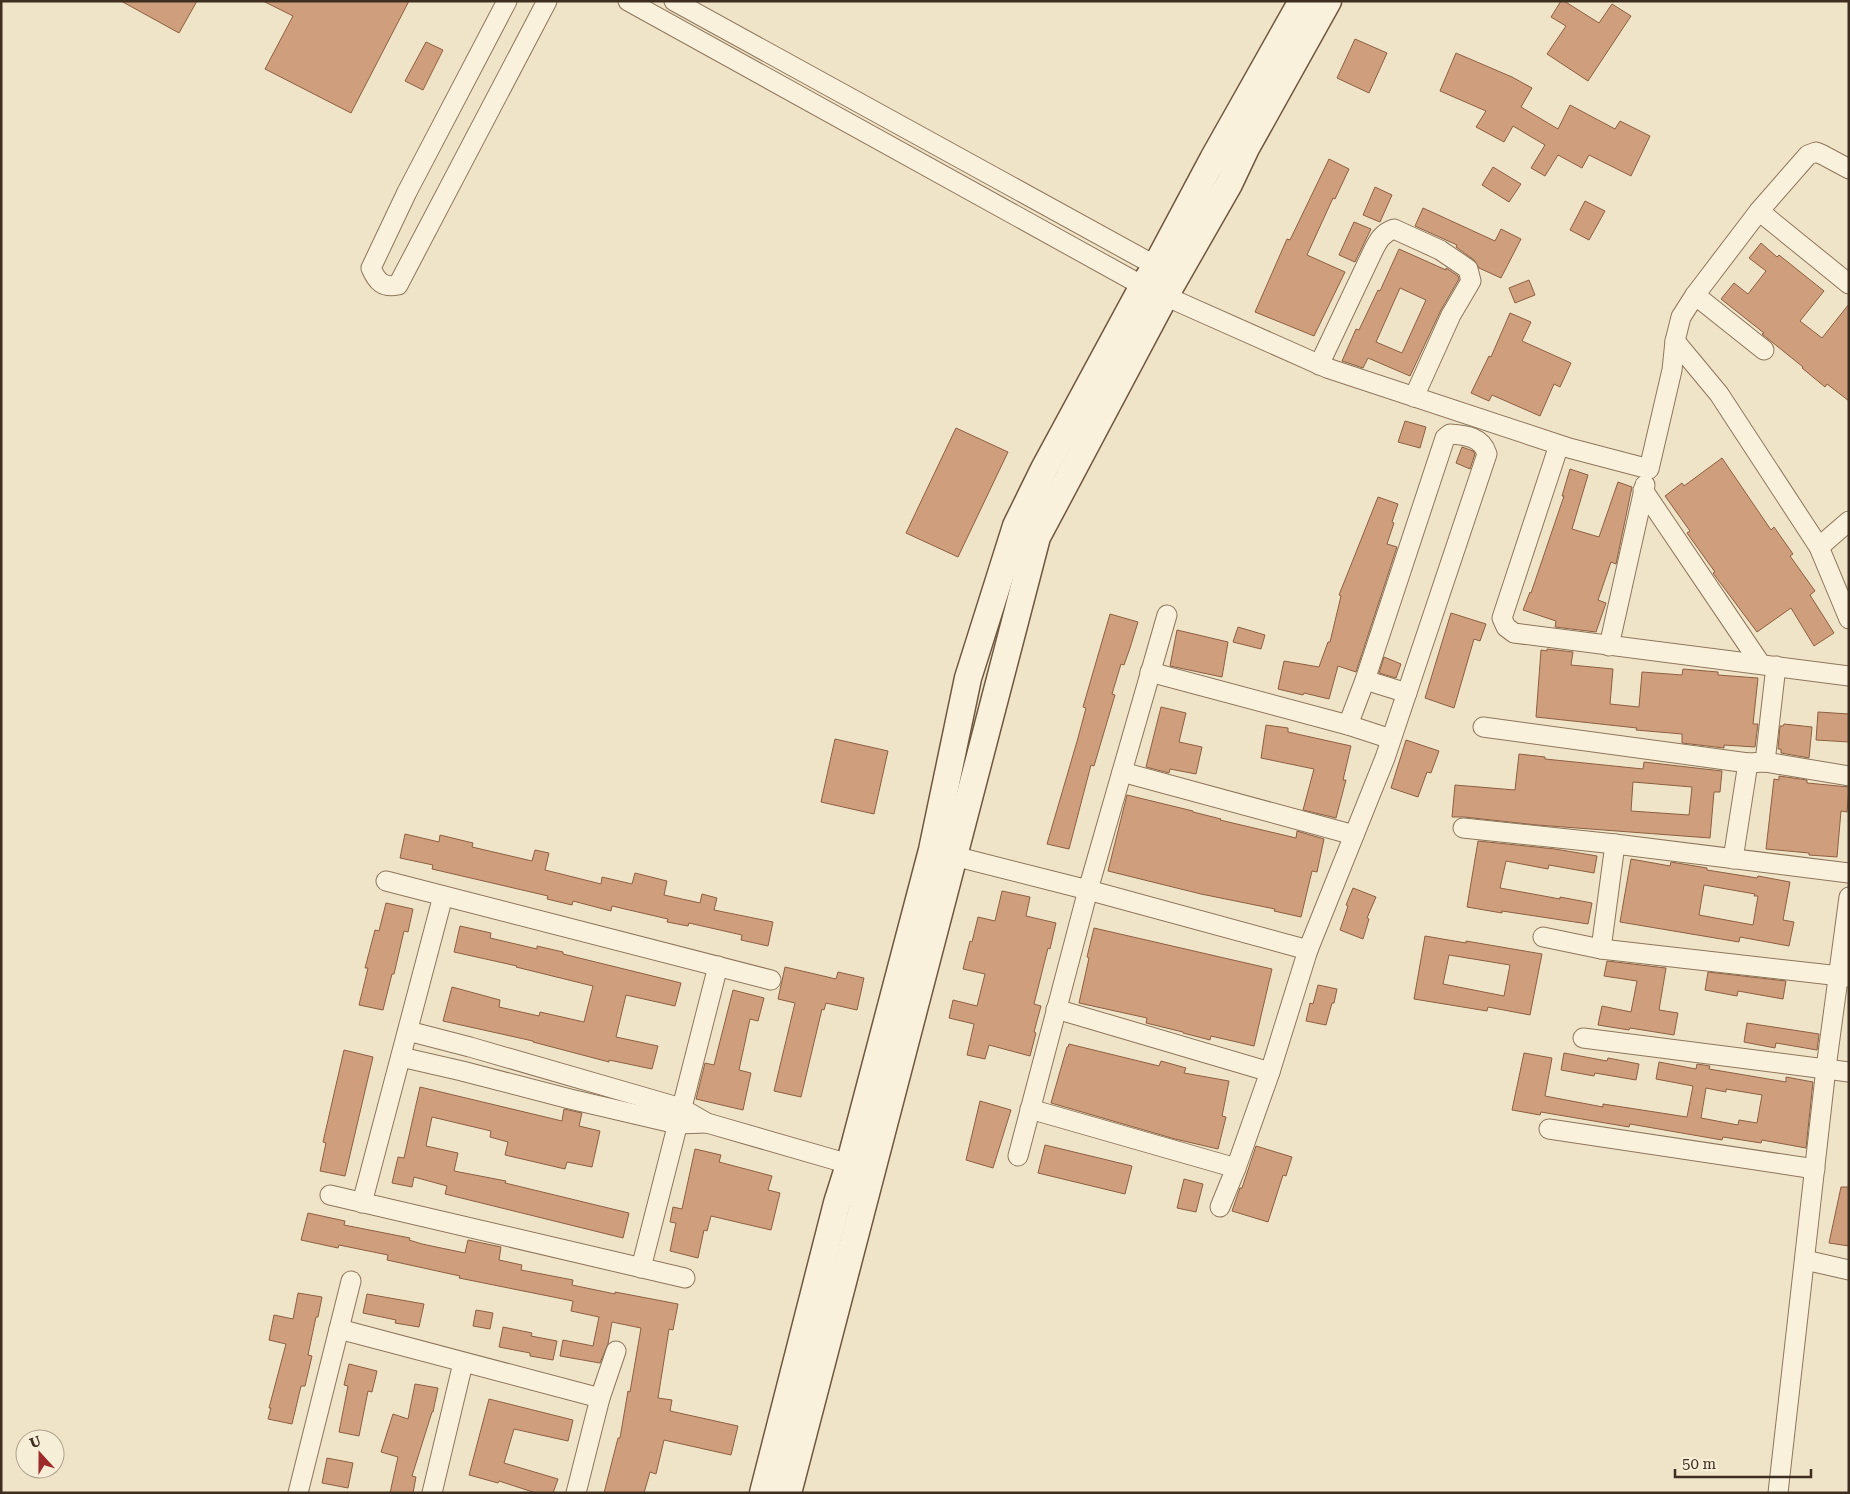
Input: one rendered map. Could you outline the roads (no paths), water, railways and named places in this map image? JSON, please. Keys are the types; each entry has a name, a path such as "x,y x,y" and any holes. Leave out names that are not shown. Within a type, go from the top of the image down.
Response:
{"street":[{"path":"507,1 407,192 371,268 376,280 390,286 398,285 547,1"},
{"path":"628,1 844,121 1320,364 1560,445 1649,469"},
{"path":"674,1 856,101 1160,281"},
{"path":"763,1493 849,1164 1037,537 1160,281 1213,159 1302,1"},
{"path":"1160,281 1328,1"},
{"path":"844,121 856,101"},
{"path":"1609,646 1672,370 1675,341 1681,317 1695,295 1759,211 1808,156 1816,152 1849,169"},
{"path":"1759,211 1847,278"},
{"path":"1320,364 1381,236 1394,229 1440,250 1468,269 1471,281 1451,315 1414,397"},
{"path":"1695,295 1764,350"},
{"path":"1675,341 1719,394 1819,547 1849,619"},
{"path":"1220,1207 1270,1072 1308,950 1391,739 1487,454 1484,446 1476,439 1450,434 1444,438 1348,726"},
{"path":"1560,445 1502,618 1506,627 1514,633 1849,676"},
{"path":"1644,490 1768,665 1756,762 1733,859"},
{"path":"1819,547 1849,521"},
{"path":"1018,1156 1088,890 1167,615"},
{"path":"1150,672 1391,739"},
{"path":"1364,680 1407,693"},
{"path":"1483,727 1756,762 1849,776"},
{"path":"1122,772 1354,835"},
{"path":"1463,828 1615,844 1849,873"},
{"path":"1601,949 1615,844"},
{"path":"942,853 1088,890 1308,950"},
{"path":"788,1493 942,853"},
{"path":"386,881 771,980"},
{"path":"362,1202 443,896"},
{"path":"1778,1493 1826,1068 1843,977 1849,897"},
{"path":"1543,937 1601,949 1843,977"},
{"path":"641,1268 718,966"},
{"path":"1056,1009 1270,1072"},
{"path":"408,1032 577,1079 679,1116"},
{"path":"1583,1038 1849,1072"},
{"path":"462,1071 470,1048"},
{"path":"401,1058 462,1071 570,1099 679,1116 849,1164"},
{"path":"570,1099 577,1079"},
{"path":"1030,1109 1236,1168"},
{"path":"1550,1129 1815,1169"},
{"path":"330,1195 685,1278"},
{"path":"1805,1260 1849,1270"},
{"path":"298,1493 350,1281"},
{"path":"339,1329 600,1398"},
{"path":"576,1493 600,1398 616,1350"},
{"path":"432,1493 462,1363"}]}
